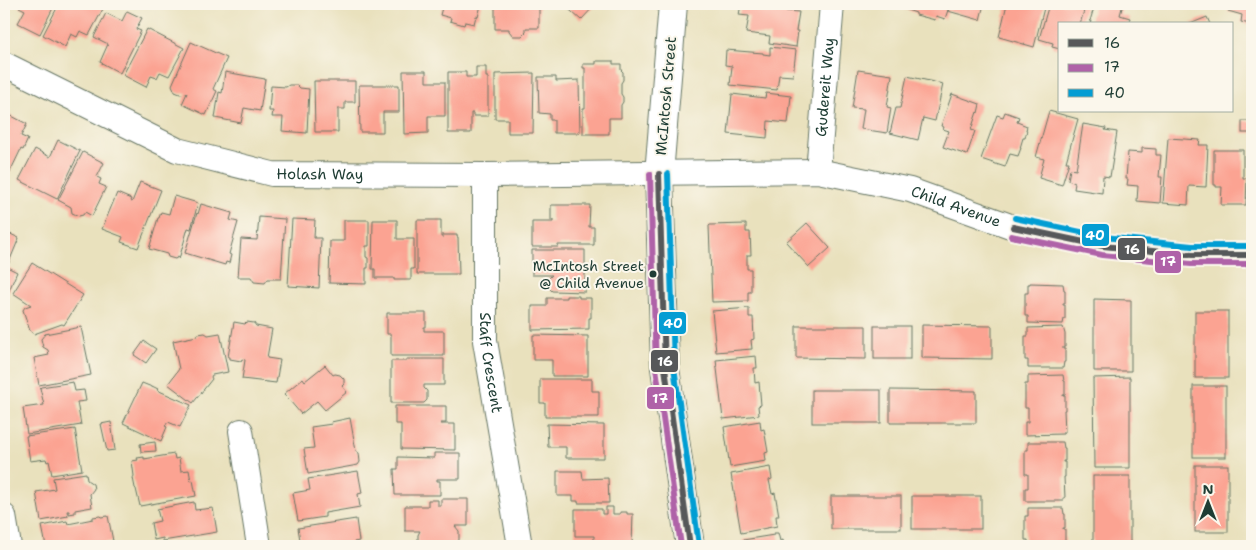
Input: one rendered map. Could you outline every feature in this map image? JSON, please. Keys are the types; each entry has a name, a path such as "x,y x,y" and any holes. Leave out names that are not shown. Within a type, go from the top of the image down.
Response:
{"street":[{"name":"McIntosh Street","path":"674,4 659,174 665,368 690,546"},
{"name":"Gudereit Way","path":"818,171 832,4"},
{"name":"Holash Way","path":"4,64 177,150 272,174 659,174"},
{"name":"Child Avenue","path":"659,174 818,171 910,190 1013,227 1103,246 1192,255 1252,255"},
{"name":"Staff Crescent","path":"485,175 485,341 520,546"},
{"path":"240,431 259,546"},
{"path":"4,516 9,546"}],"building":[{"path":"20,4 55,4 40,34 18,23 25,10 19,7"},
{"path":"59,4 98,4 104,7 89,35 80,31 77,37 71,34 65,47 43,35"},
{"path":"443,4 481,5 474,24 465,22 464,25 450,21 451,18 440,15"},
{"path":"495,4 539,4 539,28 526,28 526,32 522,36 513,36 509,29 495,29"},
{"path":"563,4 596,4 581,20"},
{"path":"741,4 787,4 786,11 799,12 796,47 769,43 770,36 746,33 749,16 739,15"},
{"path":"906,4 950,4 945,19 936,16 935,20 916,15 916,13 904,9"},
{"path":"950,4 984,4 980,20 948,11"},
{"path":"1007,4 1045,4 1034,47 999,37"},
{"path":"1049,4 1086,4 1081,22 1058,22 1058,48 1052,47 1053,43 1039,39"},
{"path":"1095,4 1123,4 1120,15 1130,18 1129,22 1090,21"},
{"path":"1230,4 1252,4 1252,33 1248,32 1250,24 1241,22 1242,15 1228,11"},
{"path":"127,11 142,18 136,29 141,31 120,73 100,62 108,44 94,37 106,13 122,21"},
{"path":"1207,17 1209,22 1195,22"},
{"path":"147,29 184,48 169,76 160,72 157,78 151,76 146,87 123,75"},
{"path":"191,42 227,58 213,89 217,91 206,115 182,104 187,93 180,94 175,92 172,85"},
{"path":"770,47 796,50 793,76 779,75 777,90 730,85 732,66 725,65 726,50 770,55"},
{"path":"596,61 613,61 613,64 621,64 623,80 621,83 621,94 623,102 621,105 621,118 609,118 609,134 583,134 585,68 583,68 583,64 596,64"},
{"path":"476,67 486,67 486,77 488,77 488,116 473,116 473,113 471,113 471,133 448,133 448,72 466,72 466,77 476,77"},
{"path":"858,70 892,75 887,107 891,108 887,133 861,129 864,109 852,108"},
{"path":"403,71 426,71 426,82 445,82 445,116 428,116 428,133 404,134"},
{"path":"225,72 265,79 260,111 244,108 241,123 215,118 219,92 222,93"},
{"path":"534,73 533,133 508,133 508,119 495,119 495,74"},
{"path":"907,76 943,84 935,121 923,118 918,140 890,133 896,108 900,108"},
{"path":"538,77 556,77 556,81 579,80 580,133 554,133 554,120 550,120 550,114 539,113"},
{"path":"314,81 355,81 355,102 345,102 345,109 338,109 338,132 315,132"},
{"path":"297,85 300,88 309,89 307,133 282,131 283,117 272,117 273,111 269,111 271,86 286,87"},
{"path":"359,85 399,85 399,112 383,112 383,132 360,132"},
{"path":"766,93 791,96 788,123 768,121 767,138 728,134 732,94 765,98"},
{"path":"952,94 980,104 971,130 975,131 967,155 943,147 949,131 941,126"},
{"path":"1049,111 1078,119 1066,162 1069,162 1062,185 1039,178 1044,159 1036,157"},
{"path":"4,112 27,124 21,136 28,139 9,174 4,172"},
{"path":"1005,112 1019,117 1017,122 1027,126 1027,130 1018,156 1010,154 1005,167 981,159 997,115 1003,117"},
{"path":"1242,121 1252,121 1252,133 1242,133"},
{"path":"1083,124 1117,132 1110,177 1103,176 1102,193 1074,189 1075,183 1068,180 1070,169 1076,170"},
{"path":"1168,138 1200,140 1199,145 1208,145 1206,187 1189,186 1188,205 1163,203"},
{"path":"58,140 80,151 57,199 19,180 35,149 50,157"},
{"path":"1142,148 1156,149 1156,155 1161,155 1159,177 1162,177 1160,203 1137,201 1138,186 1127,185 1128,152 1142,153"},
{"path":"1214,150 1243,150 1243,178 1247,178 1246,205 1221,205 1222,187 1214,185"},
{"path":"83,152 104,163 97,177 101,179 99,184 106,187 92,216 85,212 79,216 72,213 71,207 58,200"},
{"path":"140,182 161,190 138,248 121,242 123,237 102,229 117,193 131,199 130,201 132,202"},
{"path":"174,196 198,203 191,229 188,228 179,259 178,257 175,259 168,257 167,254 149,249 158,218 161,212 169,214"},
{"path":"201,204 232,213 230,220 238,222 229,254 231,255 229,263 226,262 225,265 185,253"},
{"path":"551,205 590,205 589,227 594,227 594,245 532,247 532,222 553,222 551,220"},
{"path":"259,217 285,219 281,279 268,279 265,283 254,282 251,277 238,277 241,239 257,240"},
{"path":"292,219 315,220 314,238 321,238 319,288 288,286"},
{"path":"344,220 369,220 369,246 366,246 368,268 366,268 366,284 329,283 330,241 344,241"},
{"path":"373,220 397,220 397,239 414,239 414,269 411,269 411,280 375,278 375,269 372,269"},
{"path":"417,220 441,220 441,237 443,235 457,235 459,274 417,274"},
{"path":"807,223 830,248 809,267 786,242"},
{"path":"746,224 746,232 750,232 751,255 747,255 747,269 751,269 751,292 748,292 748,301 712,302 709,226"},
{"path":"4,231 19,238 7,267 17,272 5,300 4,300"},
{"path":"532,250 585,250 585,292 552,291 548,287 548,279 552,275 532,275"},
{"path":"32,263 83,295 64,325 62,324 34,334 30,331 23,310 31,305 13,293"},
{"path":"1028,284 1063,284 1065,290 1065,303 1063,305 1065,305 1065,319 1063,324 1028,323 1028,316 1025,316 1025,293 1028,293"},
{"path":"566,296 591,298 589,329 532,330 532,306 547,306 547,298 566,298"},
{"path":"1094,299 1131,300 1131,371 1094,371"},
{"path":"749,308 749,317 753,317 754,339 751,340 752,349 716,352 712,311"},
{"path":"1195,311 1228,311 1228,378 1195,378"},
{"path":"387,313 426,313 426,327 424,327 424,331 444,331 444,356 391,356 391,334 387,334"},
{"path":"234,322 254,323 256,326 272,329 267,358 280,360 276,383 242,379 245,360 242,359 241,361 228,357"},
{"path":"922,325 992,326 992,359 922,358"},
{"path":"796,326 866,326 866,359 796,358"},
{"path":"874,326 910,326 910,359 874,359"},
{"path":"81,327 91,375 39,385 34,358 49,355 48,350 43,347 41,339 45,334"},
{"path":"1063,327 1065,334 1065,347 1063,349 1065,349 1065,362 1063,368 1028,368 1028,360 1025,360 1025,336 1028,336 1028,328"},
{"path":"205,333 208,335 220,333 228,372 212,375 212,379 193,403 168,384 179,369 173,341"},
{"path":"533,335 588,336 588,376 552,376 552,360 533,360"},
{"path":"144,341 156,349 146,363 134,355"},
{"path":"756,356 757,368 754,368 755,383 759,382 761,405 758,406 759,415 723,419 716,360"},
{"path":"407,359 444,359 444,385 424,385 427,391 427,400 424,403 391,403 391,361 407,361"},
{"path":"325,365 333,375 340,375 344,379 342,386 347,392 325,410 317,401 301,414 284,394 303,378 305,381"},
{"path":"1063,375 1065,381 1065,395 1063,396 1065,396 1065,432 1063,434 1025,435 1025,422 1028,422 1028,408 1025,408 1025,384 1028,384 1028,376"},
{"path":"1130,377 1130,468 1094,468 1093,378"},
{"path":"540,379 592,379 592,391 599,391 599,417 545,417 545,403 540,403"},
{"path":"73,382 75,391 84,390 86,401 77,402 81,425 27,434 23,408 44,405 40,388"},
{"path":"142,383 191,405 180,427 168,422 161,441 123,423"},
{"path":"1193,386 1226,386 1226,457 1193,457"},
{"path":"812,390 881,390 881,423 812,423"},
{"path":"890,390 976,391 976,423 890,423"},
{"path":"395,406 446,406 446,423 441,424 455,424 455,450 401,449 401,424 395,424"},
{"path":"350,418 356,451 359,453 360,462 358,465 308,474 304,449 314,448 311,427 332,424 331,422"},
{"path":"760,421 761,430 764,429 768,452 765,453 766,461 730,467 724,427"},
{"path":"111,422 115,450 107,451 101,424"},
{"path":"547,424 604,425 604,458 566,458 566,447 548,447"},
{"path":"75,429 82,470 52,475 49,461 47,462 46,459 30,461 26,436"},
{"path":"155,442 156,451 141,452 140,444"},
{"path":"1028,442 1063,442 1065,448 1065,461 1063,462 1065,462 1065,498 1063,498 1063,501 1025,501 1025,488 1028,488 1028,474 1025,474 1025,450 1028,450"},
{"path":"434,453 460,453 460,479 437,479 437,481 440,481 440,495 395,495 394,469 398,469 398,457 434,458"},
{"path":"174,454 175,459 179,458 181,471 189,470 196,496 140,506 133,478 132,461 138,460 137,458 144,457 144,459"},
{"path":"1195,465 1228,465 1228,532 1195,532"},
{"path":"770,467 772,479 769,480 772,494 775,493 779,516 776,516 777,526 741,533 731,474"},
{"path":"358,471 362,493 358,494 360,507 325,513 325,517 298,521 293,493 310,490 308,479"},
{"path":"557,471 582,471 583,479 608,478 609,503 578,503 578,501 573,501 573,496 557,496"},
{"path":"86,473 87,480 93,484 94,489 90,494 92,507 75,510 75,513 69,514 69,511 67,511 68,516 41,521 36,492 55,489 53,478"},
{"path":"1093,476 1130,476 1130,546 1093,546"},
{"path":"831,496 901,496 901,529 831,529"},
{"path":"912,496 981,496 981,529 912,529"},
{"path":"441,499 468,499 468,526 455,526 459,531 459,540 455,544 423,546 418,542 420,531 405,531 405,506 428,506 428,500 438,500 438,506 441,506"},
{"path":"194,502 195,510 213,508 217,532 163,541 163,538 154,540 151,523 160,521 157,509"},
{"path":"606,507 613,507 613,514 627,512 627,514 633,514 632,546 594,546 594,536 575,536 575,509 602,509 602,514 606,514"},
{"path":"1028,508 1063,508 1065,514 1065,528 1063,528 1065,529 1064,546 1028,546 1028,540 1025,540 1025,516 1028,516"},
{"path":"100,516 108,516 113,541 104,543 104,546 46,546 42,526 67,521 68,524"},
{"path":"356,519 359,541 354,542 355,546 301,546 298,528"},
{"path":"774,533 778,533 780,541 783,540 784,546 744,546 743,540 774,535"},
{"path":"220,542 221,546 201,546 201,545"}],"transit line":[{"name":"17","path":"650,174 656,368 681,546"},
{"name":"16","path":"659,174 665,368 690,546"},
{"name":"40","path":"668,174 674,367 699,545"},
{"name":"40","path":"1015,218 1104,237 1192,246 1252,246"},
{"name":"16","path":"1013,227 1103,246 1192,255 1252,255"},
{"name":"17","path":"1011,236 1102,255 1191,264 1252,264"}],"place":[{"name":"McIntosh Street @ Child Avenue","path":"653,274"}]}
